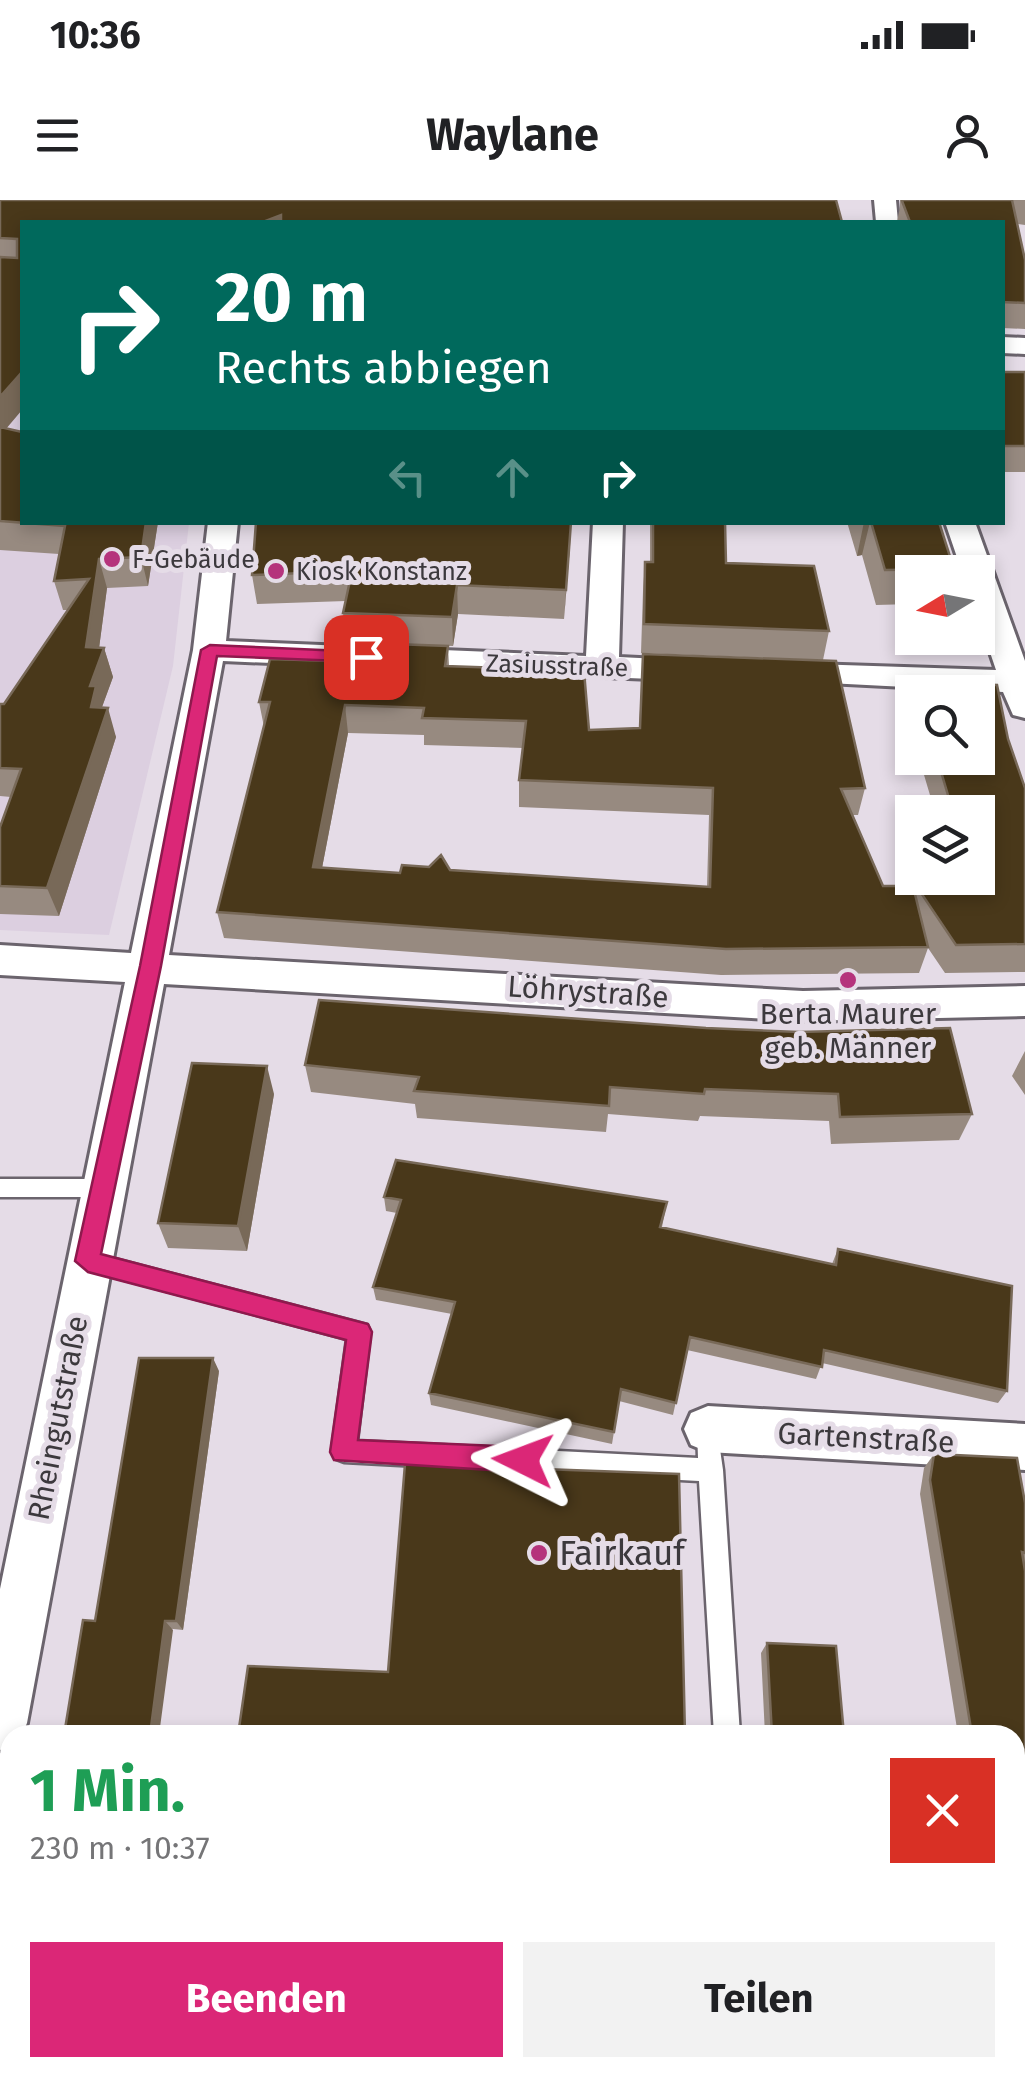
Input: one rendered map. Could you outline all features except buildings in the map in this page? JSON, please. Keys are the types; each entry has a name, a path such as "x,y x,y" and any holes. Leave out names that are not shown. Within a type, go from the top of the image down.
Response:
{"street":[{"name":"Rheingutstraße","path":"0,1723 210,650 223,525"},
{"path":"602,667 608,525"},
{"path":"961,525 1022,690"},
{"name":"Zasiusstraße","path":"210,650 1022,690"},
{"name":"Löhrystraße","path":"0,960 803,1006 1025,1001"},
{"name":"Gartenstraße","path":"709,1450 1025,1447"}],"lane":[{"path":"0,1188 103,1188"},
{"path":"88,1261 359,1332 344,1452 709,1450 726,1725"}],"shaded area":[{"path":"0,287 20,288 20,525 189,525 173,666 109,935 0,930"}],"place":[{"name":"F-Gebäude","path":"112,559"},
{"name":"Kiosk Konstanz","path":"276,571"},
{"name":"Berta Maurer geb. Männer","path":"848,980"},
{"name":"Fairkauf","path":"539,1553"}],"route":[{"path":"366,657 210,650 150,966 88,1261 359,1332 344,1452 523,1460"}]}
